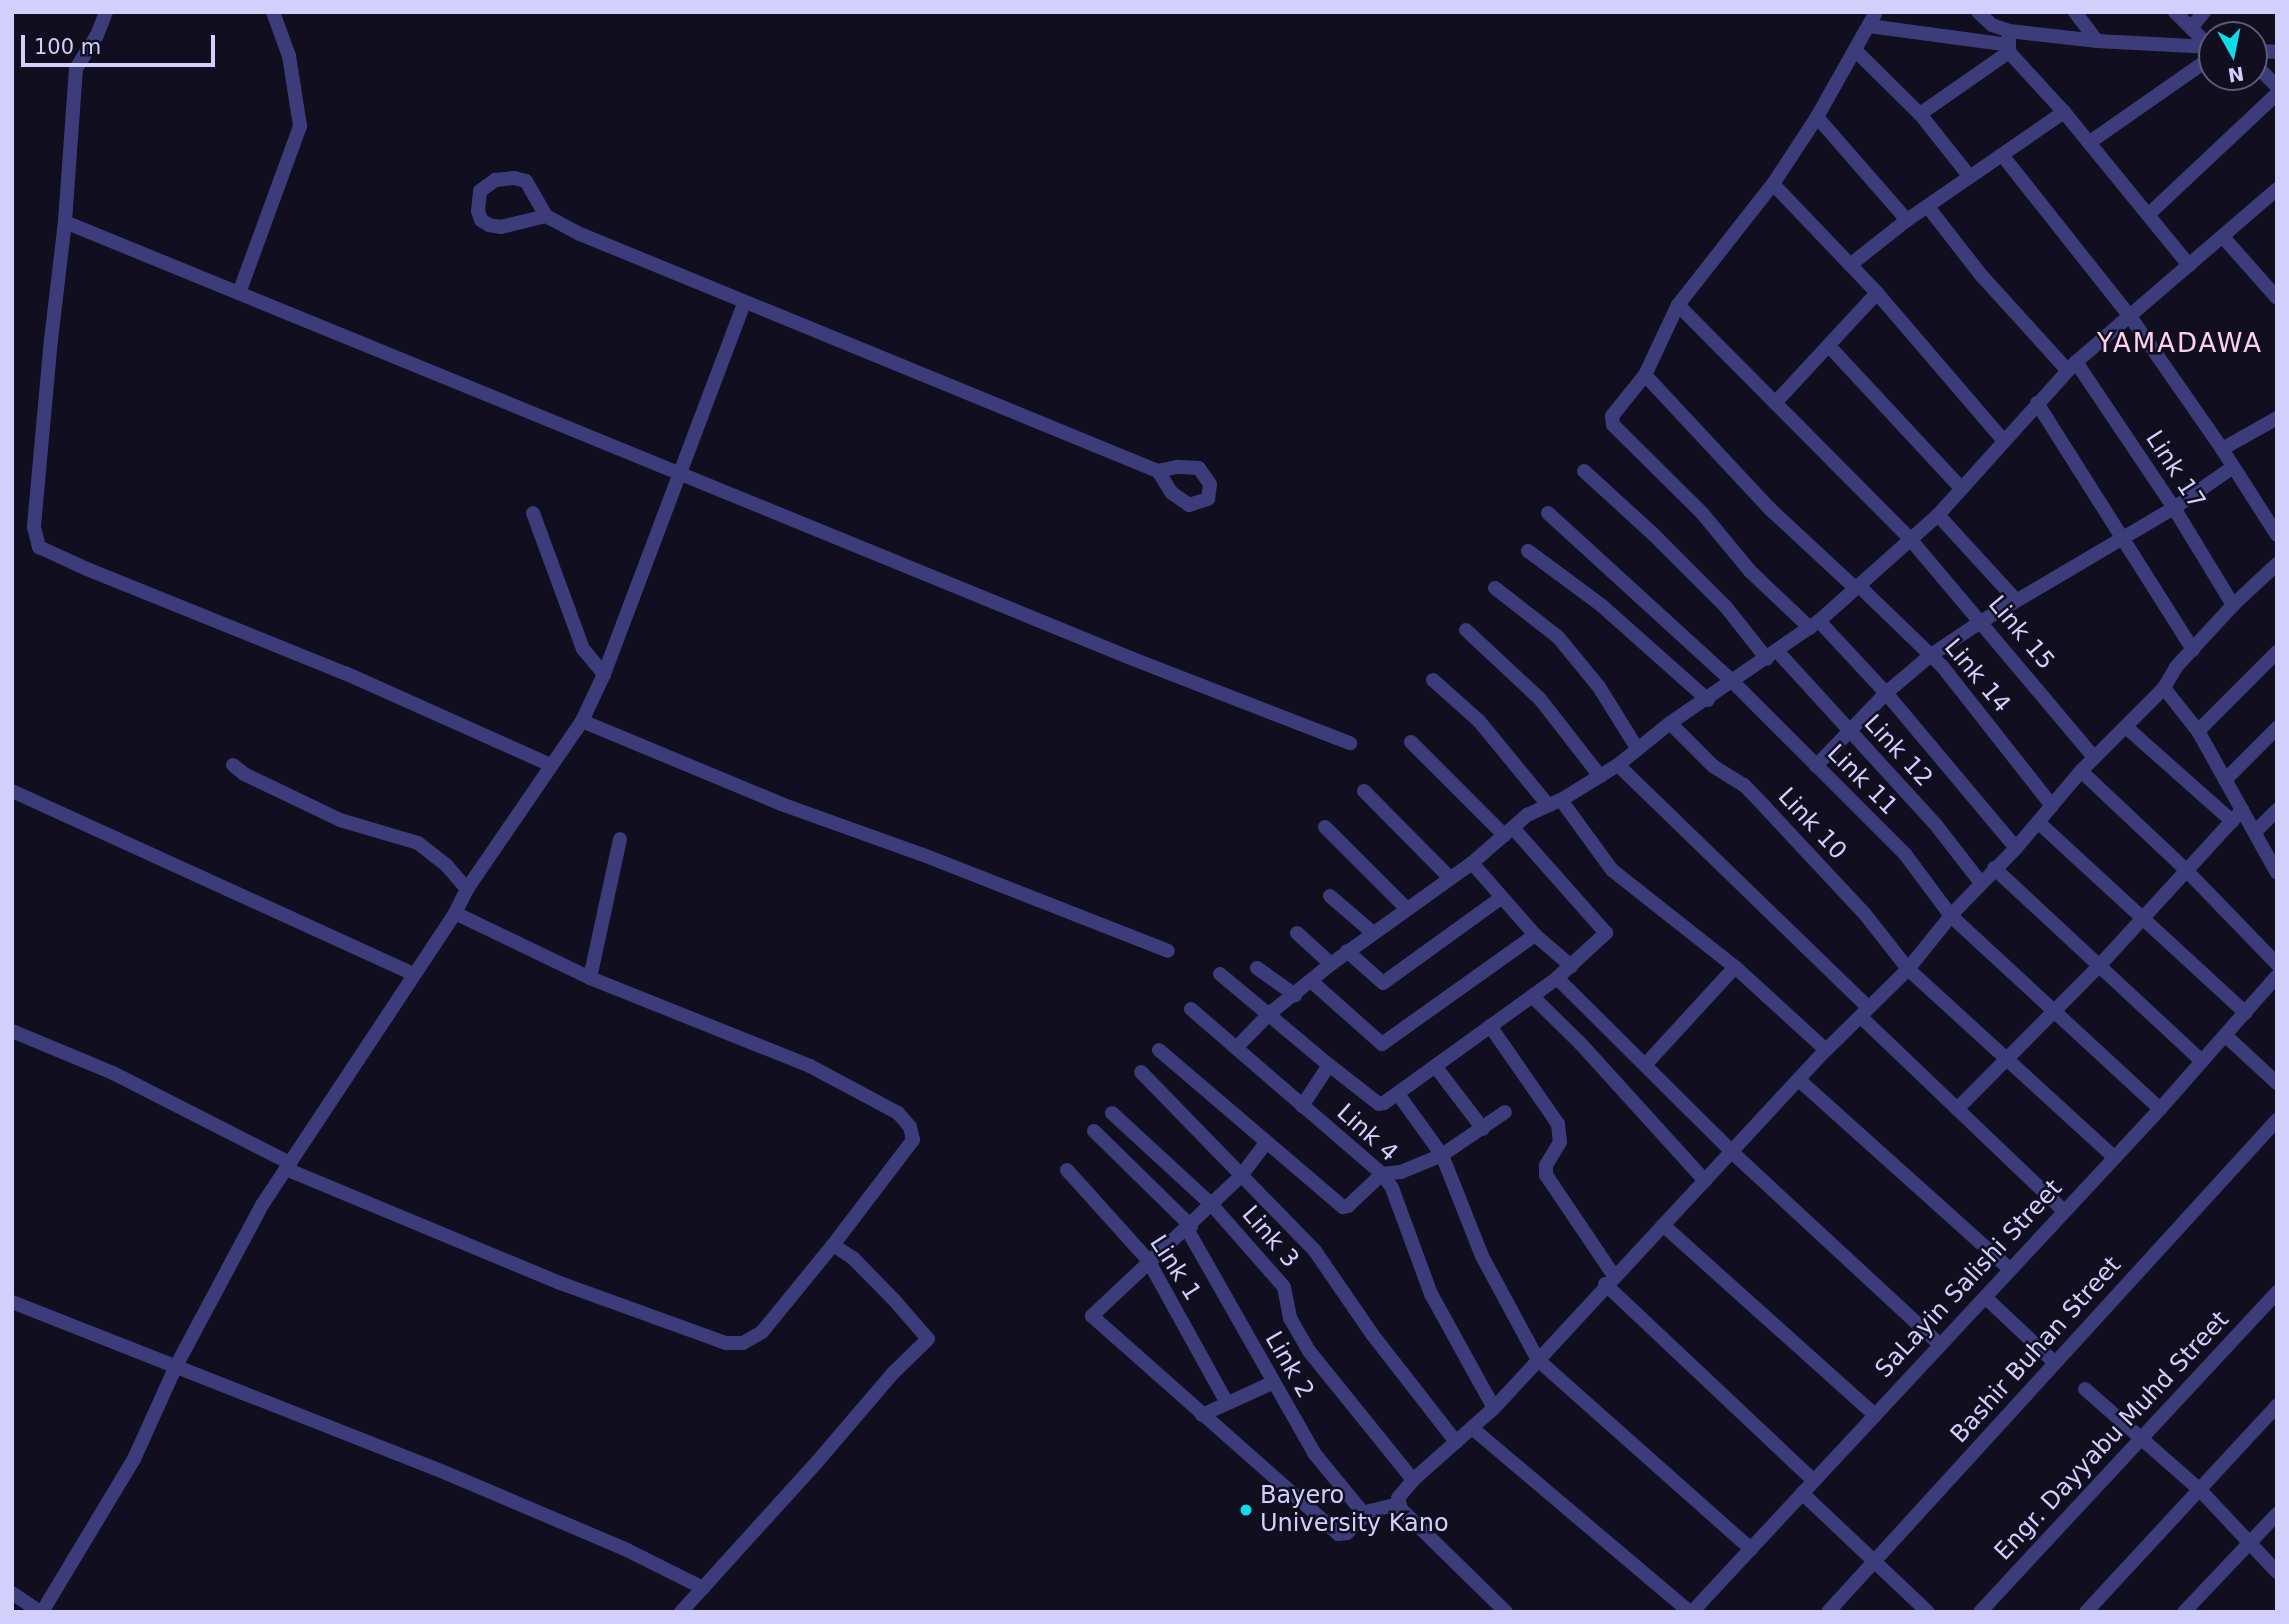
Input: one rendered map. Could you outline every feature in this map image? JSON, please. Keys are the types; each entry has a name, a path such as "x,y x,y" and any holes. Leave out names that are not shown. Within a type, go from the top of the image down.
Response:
{"street":[{"path":"106,12 97,35 76,68 65,222 35,514 34,527 39,547 345,673 551,765"},
{"path":"239,293 300,126 289,56 273,12"},
{"path":"1978,12 2009,43 2189,265"},
{"path":"2075,12 2097,41"},
{"path":"2175,12 2198,36"},
{"path":"2191,28 2204,12"},
{"path":"2016,848 1886,693 1815,624 1750,571 1702,513 1613,425 1612,416 1645,375 1678,305 1773,184 1817,117 1872,19 2009,43 2097,41 2198,49"},
{"path":"1920,114 2009,43"},
{"path":"1855,50 1920,114 1970,177"},
{"path":"2090,142 2198,60"},
{"path":"2149,214 2277,94"},
{"path":"1850,265 1907,220 2064,111"},
{"path":"1817,117 1907,220"},
{"path":"2002,155 2129,315 2222,449 2277,535"},
{"path":"546,216 502,227 489,225 481,220 478,211 480,191 495,180 514,178 526,181 546,216 744,303 1158,471"},
{"path":"1773,184 1877,293 2004,441"},
{"path":"1236,1048 1269,1014 1347,951 1472,863 1527,815 1555,803 1618,765 1670,723 1773,656 1815,624 1938,515 2072,366 2277,190"},
{"name":"Link 17","path":"1928,207 1981,275 2072,366 2174,508 2233,605"},
{"path":"65,222 680,471 1133,659 1350,743"},
{"path":"2223,237 2277,298"},
{"path":"1775,403 1877,293"},
{"path":"12,1593 41,1612 134,1458 175,1368 223,1274 288,1166 455,912 467,889 582,721 604,674 744,303"},
{"name":"Link 15","path":"1678,305 1912,540 2094,757"},
{"path":"1829,346 1961,488"},
{"name":"Link 14","path":"1645,375 1770,509 1931,655 2052,806"},
{"path":"2036,403 2193,650"},
{"path":"2222,449 2277,418"},
{"path":"1816,765 1886,693 1931,655 2016,600 2174,508 2234,467"},
{"name":"Link 12","path":"1584,471 1653,534 1849,732 1936,825 1981,883"},
{"path":"533,513 583,649 604,674"},
{"name":"Link 11","path":"1548,513 1733,682 1905,854 1951,916 2160,1109"},
{"path":"1938,515 2016,600"},
{"path":"1528,551 1601,605 1708,699"},
{"path":"1506,1612 1398,1504 1398,1498 1413,1480 1494,1408 1609,1280 1733,1153 1826,1050 1908,969 1951,916 2016,848 2081,771 2164,688 2176,667 2233,605 2277,564"},
{"path":"1495,589 1558,637 1599,687 1637,748"},
{"path":"1466,630 1540,699 1600,776"},
{"path":"2198,731 2277,652"},
{"path":"1433,680 1479,721 1612,870 1735,968 1826,1050"},
{"path":"2164,688 2198,731 2225,780 2237,815"},
{"path":"582,721 781,804 921,854 1168,951"},
{"name":"Link 10","path":"1670,723 1713,766 1744,785 1864,914 1908,969 2114,1157"},
{"path":"2126,727 2256,831 2277,873"},
{"path":"2225,780 2277,728"},
{"path":"1220,974 1379,1104 1398,1094 1557,978 1607,931 1509,832 1410,742"},
{"path":"233,765 244,774 340,820 418,843 447,866 467,889"},
{"path":"1618,765 1865,1012 1957,1109 2063,1210"},
{"path":"2081,771 2186,870 2277,964"},
{"path":"1364,791 1450,878"},
{"path":"12,792 414,974"},
{"path":"2256,831 2277,810"},
{"path":"1957,1109 2099,966 2237,815"},
{"path":"2038,822 2143,915 2246,1013"},
{"path":"1325,827 1407,909"},
{"path":"590,978 620,839"},
{"path":"1472,863 1535,935 1571,966"},
{"path":"1994,868 2202,1061"},
{"path":"1330,896 1373,933"},
{"path":"1347,951 1383,983 1501,898"},
{"path":"12,1031 113,1073 288,1166 560,1283 726,1343 743,1343 762,1332 909,1147 913,1134 905,1119 810,1066 590,978 455,912"},
{"path":"1297,933 1331,964"},
{"path":"1311,981 1382,1044 1535,935"},
{"path":"1257,968 1295,995"},
{"path":"1645,1065 1735,968"},
{"name":"SaLayin Salishi Street","path":"1691,1612 2160,1109 2277,976"},
{"path":"1557,978 1733,1153"},
{"path":"1557,978 1733,1153 1940,1345"},
{"path":"1532,996 1580,1043 1705,1181"},
{"name":"Link 4","path":"1191,1009 1382,1174 1392,1188 1431,1294 1494,1408"},
{"path":"1490,1026 1558,1124 1560,1142 1546,1165 1546,1175 1609,1280 1814,1481"},
{"path":"2226,1036 2277,1083"},
{"path":"1159,1050 1343,1207 1348,1206 1382,1174 1401,1172 1442,1155 1505,1112"},
{"path":"1302,1106 1329,1065"},
{"path":"1435,1066 1483,1129"},
{"path":"1141,1072 1315,1251 1372,1334 1456,1442"},
{"path":"1799,1080 2010,1269"},
{"path":"1398,1094 1442,1155 1482,1256 1538,1360 1751,1549"},
{"name":"Link 3","path":"1112,1113 1212,1205 1284,1287 1290,1318 1310,1351 1413,1480"},
{"name":"Bashir Buhan Street","path":"1828,1612 2277,1120"},
{"name":"Link 2","path":"1094,1132 1189,1227 1272,1383 1314,1453 1365,1515"},
{"path":"1265,1143 1242,1175 1212,1205 1091,1314 1338,1534 1347,1534 1365,1515 1377,1508 1398,1504"},
{"name":"Link 1","path":"1067,1170 1148,1260 1227,1403"},
{"path":"1663,1225 1875,1415"},
{"path":"681,1612 893,1373 928,1339 853,1258 833,1245"},
{"name":"Engr. Dayyabu Muhd Street","path":"1980,1612 2277,1292"},
{"path":"1985,1297 2055,1363"},
{"path":"12,1302 446,1474 627,1550 703,1588"},
{"path":"1202,1415 1272,1383"},
{"path":"2085,1389 2200,1490 2277,1572"},
{"path":"2086,1612 2277,1406"},
{"path":"1472,1428 1691,1612"},
{"path":"1802,1493 1928,1612"},
{"path":"2184,1612 2277,1514"}],"place":[{"name":"Bayero University Kano","path":"1246,1510"}],"district":[{"name":"YAMADAWA","path":"2180,344"}]}
